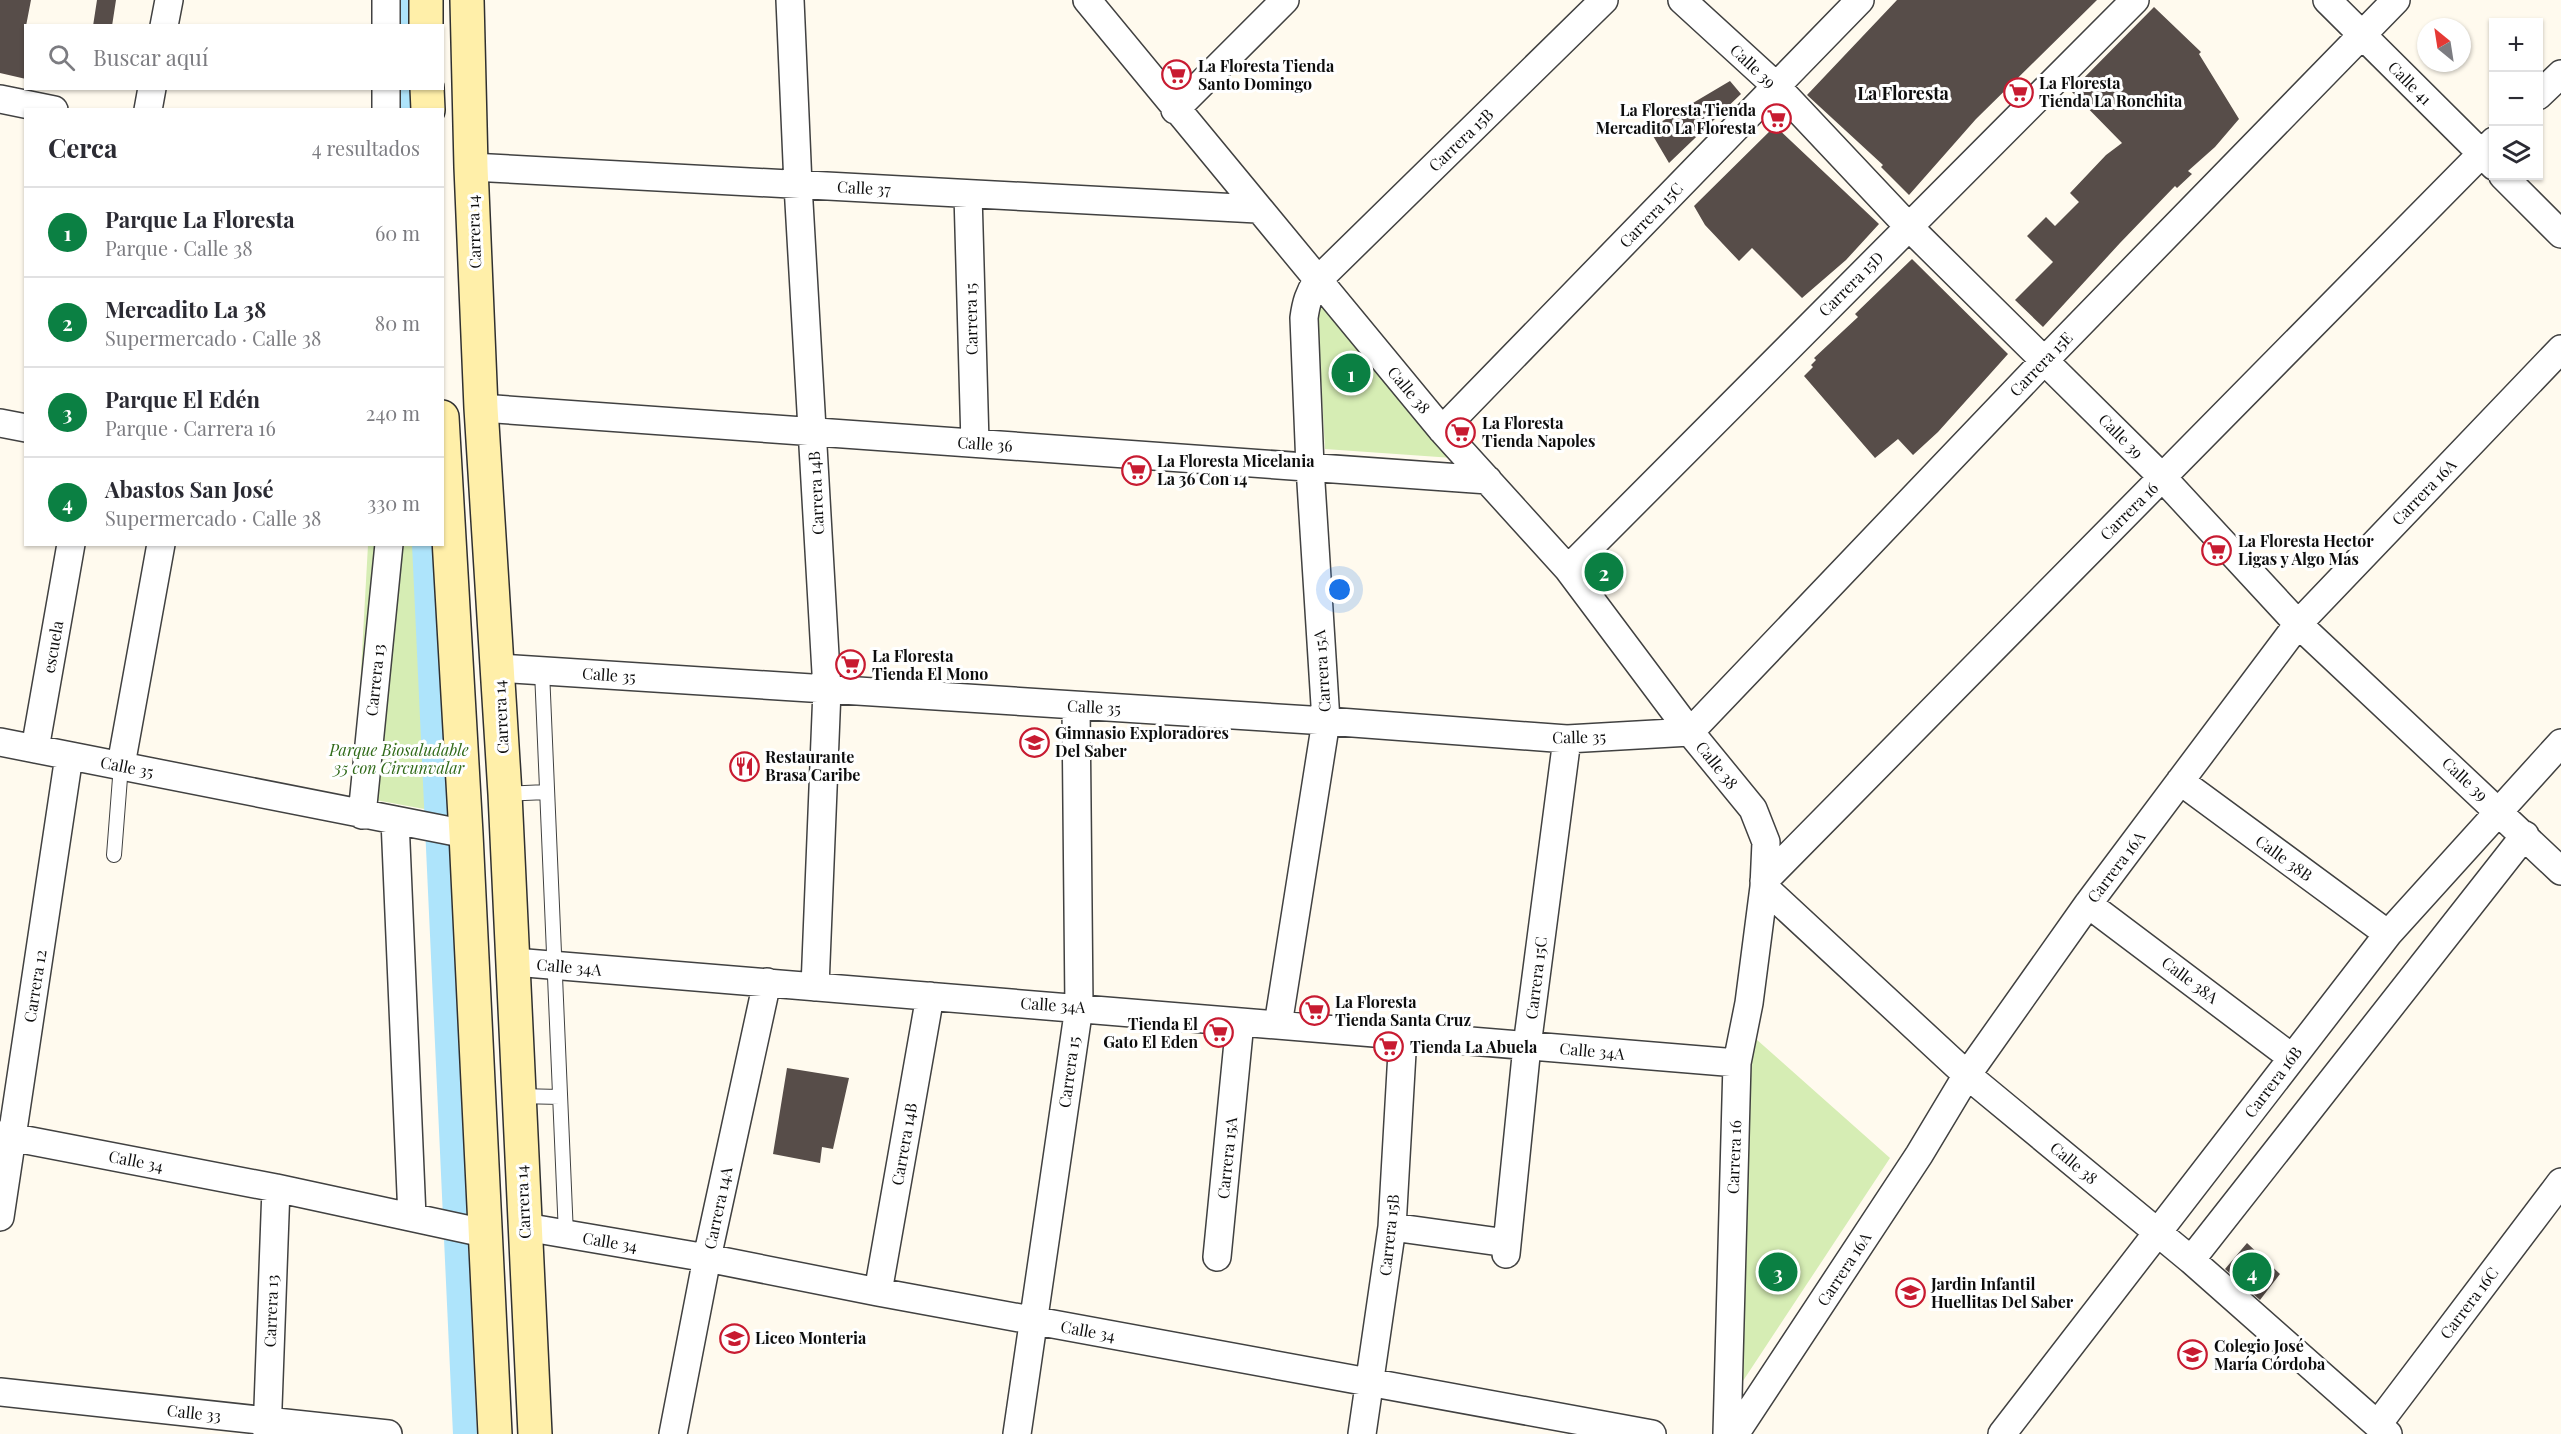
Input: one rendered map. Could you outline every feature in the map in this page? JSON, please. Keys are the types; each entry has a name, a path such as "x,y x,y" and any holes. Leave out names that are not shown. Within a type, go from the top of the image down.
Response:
{"main road":[{"path":"426,0 426,24"},
{"name":"Carrera 14","path":"468,0 471,167 482,408 505,794 535,1434"},
{"path":"427,90 428,108"},
{"path":"444,481 456,832 474,1231 495,1434"}],"street":[{"path":"164,24 169,0"},
{"path":"386,0 386,24"},
{"name":"Carrera 14B","path":"790,0 798,185 827,690 815,987"},
{"name":"Calle 38","path":"1086,0 1442,430 1568,569 1690,732 1753,809 1766,842"},
{"path":"1175,110 1286,0"},
{"name":"Carrera 15B","path":"1317,281 1604,0"},
{"name":"Calle 39","path":"1682,0 1776,86 1908,226 2162,477 2298,624 2561,871"},
{"name":"Carrera 15C","path":"1442,430 1860,0"},
{"name":"Carrera 15D","path":"1568,569 2135,0"},
{"name":"Calle 41","path":"2327,0 2489,154"},
{"name":"Carrera 15E","path":"1690,732 2044,361 2396,0"},
{"path":"2543,91 2561,74"},
{"path":"148,108 152,90"},
{"path":"386,90 386,108"},
{"path":"0,99 44,108"},
{"name":"Carrera 16","path":"1764,884 2162,477 2489,154"},
{"name":"Calle 37","path":"471,167 1257,209"},
{"path":"2507,180 2561,234"},
{"name":"Carrera 15","path":"968,194 975,443"},
{"name":"Carrera 15A","path":"1278,1025 1326,721 1310,467 1304,318 1310,290 1317,281"},
{"name":"Carrera 16A","path":"1736,1434 1919,1155 1967,1075 2088,904 2298,624 2561,349"},
{"name":"Calle 36","path":"482,408 1488,480"},
{"path":"0,423 24,428"},
{"name":"escuela","path":"35,749 71,546"},
{"path":"121,765 161,546"},
{"name":"Carrera 13","path":"362,815 389,546"},
{"name":"Calle 35","path":"498,668 1326,721 1568,739 1690,732"},
{"name":"Carrera 15","path":"1017,1434 1079,1007 1076,706"},
{"name":"Carrera 15C","path":"1392,1227 1507,1249 1527,1046 1568,739"},
{"name":"Calle 35","path":"0,742 456,832"},
{"name":"Carrera 16B","path":"2002,1434 2491,803 2561,743"},
{"name":"Carrera 12","path":"0,1217 6,1136 69,756"},
{"name":"Calle 38B","path":"2180,781 2388,934"},
{"path":"406,822 420,1219"},
{"path":"2191,1260 2525,835"},
{"name":"Carrera 16","path":"1727,1434 1737,1063 1749,1003 1764,884 1766,842"},
{"name":"Calle 38","path":"1764,884 1967,1075 2191,1260 2383,1429"},
{"name":"Calle 38A","path":"2088,904 2292,1057"},
{"name":"Calle 34A","path":"513,962 1737,1063"},
{"name":"Carrera 14A","path":"673,1434 707,1258 767,982"},
{"name":"Carrera 14B","path":"878,1292 930,996"},
{"name":"Carrera 15A","path":"1217,1257 1240,1022"},
{"name":"Carrera 15B","path":"1362,1434 1392,1227 1403,1035"},
{"name":"Calle 34","path":"6,1136 276,1188 474,1231"},
{"name":"Carrera 16C","path":"2383,1429 2561,1182"},
{"name":"Carrera 13","path":"267,1428 276,1188"},
{"name":"Calle 34","path":"525,1227 707,1258 878,1292 1652,1434"},
{"name":"Calle 33","path":"0,1392 267,1428 388,1434"}],"lane":[{"path":"542,671 566,1235"},
{"path":"114,855 121,765"},
{"path":"505,794 547,792"},
{"path":"518,1096 560,1097"}],"green space":[{"path":"1316,297 1453,458 1325,449"},
{"name":"Parque Biosaludable 35 con Circunvalar","path":"368,546 434,546 446,813 354,796"},
{"path":"1756,1039 1890,1158 1739,1387 1747,1085"}],"building":[{"path":"0,0 31,0 26,24 24,24 24,79 0,73"},
{"path":"97,0 116,0 112,24 93,24"},
{"path":"1897,0 2097,0 1976,119 1909,195 1881,167 1883,165 1807,95"},
{"path":"2154,7 2201,52 2199,54 2239,119 2215,147 2188,171 2192,174 2177,188 2175,186 2043,327 2015,300 2053,262 2027,236 2046,217 2055,226 2079,202 2070,193 2106,155 2122,143 2071,91"},
{"path":"1730,81 1741,94 1669,163 1649,129"},
{"path":"1775,126 1879,224 1846,260 1802,298 1752,248 1739,261 1705,225 1694,206"},
{"path":"1912,259 2008,354 1938,432 1913,455 1898,439 1875,458 1804,376 1813,367 1811,365 1816,360 1814,358 1858,317 1855,314"},
{"path":"787,1068 849,1078 833,1149 822,1147 820,1163 773,1154"},
{"path":"2247,1243 2280,1274 2260,1300 2225,1269"}],"waterway":[{"path":"405,0 405,24"},
{"path":"406,90 406,108"},
{"path":"424,546 465,1434"}],"place":[{"name":"La Floresta Tienda Santo Domingo","path":"1177,75"},
{"name":"La Floresta Tienda La Ronchita","path":"2018,92"},
{"name":"La Floresta Tienda Mercadito La Floresta","path":"1777,119"},
{"name":"Parque La Floresta","path":"1351,373"},
{"name":"La Floresta Tienda Napoles","path":"1461,432"},
{"name":"La Floresta Micelania La 36 Con 14","path":"1136,470"},
{"name":"La Floresta Hector Ligas y Algo Mas","path":"2217,550"},
{"name":"Mercadito La 38","path":"1604,572"},
{"name":"La Floresta Tienda El Mono","path":"851,665"},
{"name":"Gimnasio Exploradores Del Saber","path":"1034,742"},
{"name":"Restaurante Brasa Caribe","path":"744,766"},
{"name":"La Floresta Tienda Santa Cruz","path":"1314,1011"},
{"name":"Tienda El Gato El Eden","path":"1219,1033"},
{"name":"Tienda La Abuela","path":"1389,1047"},
{"name":"Parque El Edén","path":"1778,1272"},
{"name":"Abastos San José","path":"2252,1272"},
{"name":"Jardin Infantil Huellitas Del Saber","path":"1910,1293"},
{"name":"Liceo Monteria","path":"734,1338"},
{"name":"Colegio José María Córdoba","path":"2193,1355"}],"district":[{"name":"La Floresta","path":"1903,94"}]}
